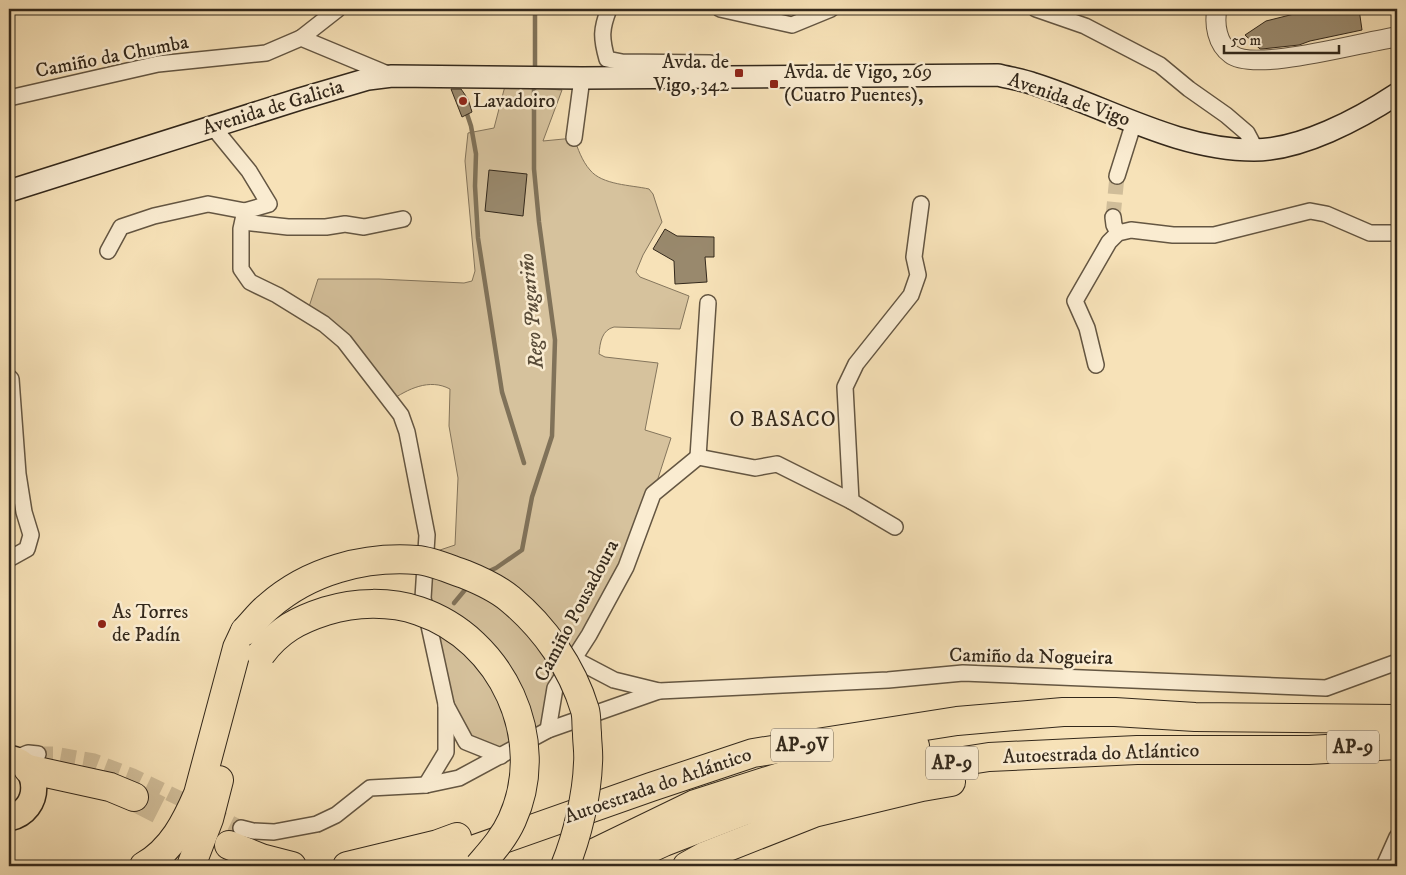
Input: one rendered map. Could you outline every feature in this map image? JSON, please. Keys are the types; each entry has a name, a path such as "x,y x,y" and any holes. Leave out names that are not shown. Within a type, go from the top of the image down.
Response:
{"highway":[{"path":"144,866 154,861 169,845 182,829 190,812 200,785 237,648 245,631 269,606 295,588 321,574 367,561 418,560 446,567 479,580 509,598 533,620 552,642 571,676 586,712 588,763 583,803 566,866"},
{"path":"191,866 209,819 240,698 250,671 261,654 272,640 295,623 339,607 385,604 418,610 441,620 475,644 508,688 521,722 525,744 522,785 515,813 504,836 479,866"},
{"name":"Autoestrada do Atlántico","path":"428,866 651,786 753,753 957,721 1063,712 1114,712 1194,717 1397,719"},
{"name":"Autoestrada do Atlántico","path":"566,866 695,804 783,776 890,750 996,733 1194,717"},
{"name":"Autoestrada do Atlántico","path":"612,866 664,842 744,811 861,778 989,757 1137,750 1309,750 1397,745"},
{"path":"687,866 705,856 814,812 922,787 1034,770 1183,762 1309,750"},
{"path":"347,866 438,844 531,811 636,778 753,753"},
{"path":"19,763 110,787 134,797"},
{"path":"9,818 23,812 30,805 34,796 33,777 19,763"},
{"path":"235,836 262,858 292,866"}],"main road":[{"name":"Avenida de Vigo","path":"546,78 998,75 1034,83 1182,139 1225,148 1256,150 1287,145 1321,135 1376,108 1397,94"},
{"name":"Avenida de Galicia","path":"9,191 213,126 360,82 392,76 546,78"}],"street":[{"name":"Camiño da Chumba","path":"9,98 158,64 266,54 302,38 338,9"},
{"path":"609,9 603,23 602,40 607,59 622,62 710,63 720,76"},
{"path":"720,9 792,25 831,9"},
{"path":"1036,9 1085,26 1160,65 1247,133 1256,150"},
{"path":"1218,9 1216,28 1221,42 1232,55 1254,61 1275,60 1397,36"},
{"path":"302,38 392,76"},
{"path":"574,138 577,78"},
{"path":"1117,176 1134,122"},
{"path":"213,126 249,171 269,204 244,217"},
{"path":"108,252 121,227 154,216 208,204 244,217 288,227 326,227 345,224 364,226 403,219"},
{"path":"851,501 845,387 856,364 911,295 918,275 914,257 921,204"},
{"path":"1096,364 1087,328 1075,301 1109,242 1118,233 1131,230 1173,235 1214,235 1310,211 1326,214 1370,233 1397,233"},
{"path":"244,217 241,269 250,282 277,295 324,324 344,341 401,416 407,432 426,535 423,598 446,704 446,752 426,785"},
{"path":"1113,217 1118,233"},
{"path":"708,304 698,457 755,468 777,464 851,501 895,527"},
{"path":"9,377 11,378 18,474 24,512 31,535 27,549 9,559"},
{"name":"Camiño Pousadoura","path":"548,730 555,688 589,635 626,567 653,494 698,457"},
{"name":"Camiño da Nogueira","path":"574,658 614,680 659,691 888,680 963,673 1326,688 1397,662"},
{"name":"Camiño da Nogueira","path":"235,836 253,831 274,832 317,824 336,815 370,788 426,785 459,778 548,730 659,691"},
{"path":"446,704 466,742 500,756"},
{"path":"1384,866 1397,836"}],"shaded area":[{"path":"505,86 562,90 543,141 574,138 580,155 595,175 609,182 649,189 653,194 662,222 643,255 636,272 640,277 689,296 680,329 614,327 602,337 599,354 605,357 658,363 645,430 671,438 626,567 555,688 548,730 501,756 466,742 445,702 423,598 425,555 455,545 458,478 449,426 450,389 434,385 419,386 390,401 344,341 307,313 318,279 379,279 464,283 472,281 475,271 465,161 468,133 494,128"}],"building":[{"path":"1302,9 1359,9 1362,30 1299,45 1262,49 1245,35 1266,21 1302,12"},
{"name":"Lavadoiro","path":"451,89 461,89 468,99 472,112 462,117"},
{"path":"489,170 527,174 523,216 485,211"},
{"path":"665,229 677,236 714,237 714,257 705,257 707,282 675,284 674,261 653,249"}],"waterway":[{"name":"Rego Pugariño","path":"535,9 535,72"},
{"name":"Rego Pugariño","path":"485,573 496,568 522,550 532,497 552,436 555,340 534,169 534,82"},
{"path":"467,114 476,154 475,186 478,238 502,392 524,463"},
{"name":"Rego Pugariño","path":"454,603 469,585"}],"tunnel":[{"path":"1113,217 1117,176"},
{"path":"38,754 54,754 94,761 133,776 241,828"},
{"path":"134,797 205,833"}],"place":[{"name":"Avda. de Vigo, 342","path":"739,73"},
{"name":"Avda. de Vigo, 269 (Cuatro Puentes),","path":"774,84"},
{"name":"Lavadoiro","path":"463,101"},
{"name":"As Torres de Padín","path":"102,624"}],"district":[{"name":"O BASACO","path":"783,420"}]}
